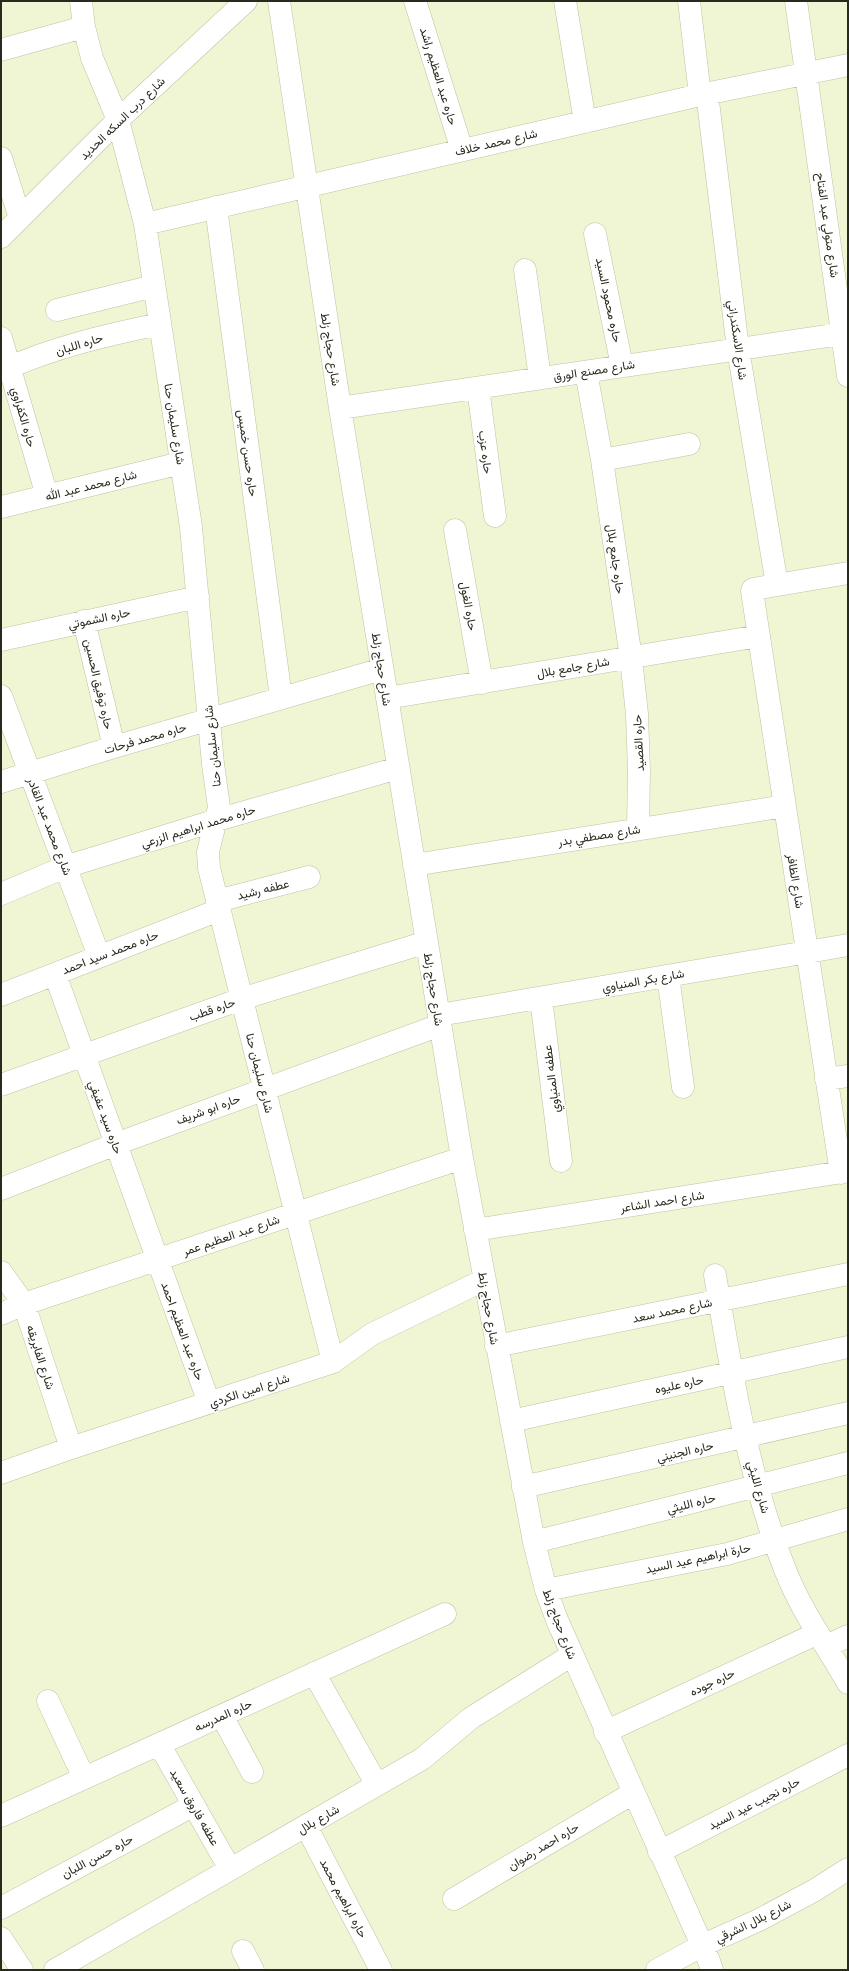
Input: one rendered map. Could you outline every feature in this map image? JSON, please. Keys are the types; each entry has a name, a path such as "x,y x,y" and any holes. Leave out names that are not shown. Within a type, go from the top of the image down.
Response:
{"street":[{"name":"شارع سليمان حنا","path":"81,1 84,27 92,58 118,120 146,224 191,527 209,720 219,808 217,820 211,835 208,852 209,868 333,1362"},
{"name":"شارع درب السكه الحديد","path":"1,237 118,120 246,1"},
{"name":"شارع حجاج زلط","path":"279,1 340,408 439,1020 496,1346 534,1542 546,1590 572,1655 712,1970"},
{"name":"حاره عبد العظيم راشد","path":"415,1 462,150"},
{"path":"565,1 585,122"},
{"name":"شارع الاسكندراني","path":"689,1 704,94 738,349 777,585"},
{"name":"شارع متولي عبد الفتاح","path":"796,1 846,333 848,376"},
{"path":"1,50 84,27"},
{"name":"شارع محمد خلاف","path":"146,224 704,94 848,65"},
{"path":"2,164 20,218"},
{"name":"حاره حسن خميس","path":"216,207 281,698"},
{"name":"حاره محمود السيد","path":"595,234 622,366"},
{"path":"525,270 540,378"},
{"path":"57,310 154,286"},
{"name":"حاره اللبان","path":"5,369 59,349 108,335 160,324"},
{"name":"شارع مصنع الورق","path":"340,408 846,333"},
{"name":"حاره الكفراوي","path":"1,338 5,369 46,496"},
{"name":"حاره جامع بلال","path":"586,372 602,460 630,658"},
{"name":"حاره عزب","path":"478,388 495,516"},
{"path":"602,460 689,444"},
{"name":"شارع محمد عبد الله","path":"1,507 181,463"},
{"name":"حاره الغول","path":"456,530 482,683"},
{"path":"777,585 848,572"},
{"name":"شارع الظافر","path":"777,585 753,590 826,1079 844,1172"},
{"name":"حاره الشموتي","path":"1,640 198,597"},
{"name":"حاره توفيق الحسين","path":"84,621 114,747"},
{"name":"شارع جامع بلال","path":"387,698 759,636"},
{"name":"حاره القصيد","path":"630,658 638,728 638,828"},
{"name":"حاره محمد فرحات","path":"1,782 114,747 382,669"},
{"name":"شارع محمد عبد القادر","path":"1,696 99,956"},
{"name":"حاره محمد ابراهيم الزرعي","path":"1,894 65,867 217,820 398,768"},
{"name":"شارع مصطفي بدر","path":"414,865 638,828 785,806"},
{"name":"عطفه رشيد","path":"218,905 309,877"},
{"name":"حاره محمد سيد احمد","path":"1,995 99,956 218,905"},
{"name":"حاره قطب","path":"1,1085 241,999 427,942"},
{"name":"شارع بكر المنياوي","path":"439,1020 541,998 848,945"},
{"name":"حاره سيد عفيفي","path":"54,974 158,1260"},
{"path":"668,976 683,1086"},
{"name":"عطفه المنياوي","path":"541,998 561,1161"},
{"name":"حاره ابو شريف","path":"1,1189 439,1020"},
{"path":"826,1079 848,1076"},
{"name":"شارع عبد العظيم عمر","path":"1,1314 24,1304 462,1158"},
{"name":"شارع احمد الشاعر","path":"475,1230 844,1172"},
{"name":"حاره عبد العظيم احمد","path":"158,1260 209,1403"},
{"name":"شارع الفابريقه","path":"1,1272 24,1304 71,1448"},
{"name":"شارع محمد سعد","path":"496,1346 848,1274"},
{"name":"شارع الليثي","path":"715,1275 731,1372 745,1437 758,1486 775,1540 800,1601 848,1683"},
{"name":"شارع امين الكردي","path":"1,1473 71,1448 333,1362 372,1334 484,1280"},
{"name":"حاره عليوه","path":"511,1421 848,1347"},
{"name":"حاره الجنيني","path":"523,1487 848,1413"},
{"name":"حاره الليثي","path":"534,1542 848,1463"},
{"name":"حارة ابراهيم عيد السيد","path":"546,1590 727,1554 848,1519"},
{"name":"حاره المدرسه","path":"1,1816 445,1614"},
{"name":"حاره جوده","path":"605,1732 822,1639 848,1636"},
{"name":"شارع بلال","path":"55,1970 422,1759 471,1718 572,1655"},
{"path":"314,1673 377,1785"},
{"path":"48,1701 84,1778"},
{"path":"222,1716 252,1772"},
{"name":"عطفه فاروق سعيد","path":"159,1744 230,1869"},
{"name":"حاره نجيب عيد السيد","path":"660,1852 848,1755"},
{"name":"حاره احمد رضوان","path":"454,1899 633,1793"},
{"name":"حاره حسن اللبان","path":"1,1908 194,1805"},
{"name":"حاره ابراهيم محمد","path":"306,1826 381,1970"},
{"name":"شارع بلال الشرقي","path":"657,1970 701,1946 759,1920 815,1890 848,1869"},
{"path":"1,1938 22,1970"},
{"path":"243,1951 253,1970"}]}
